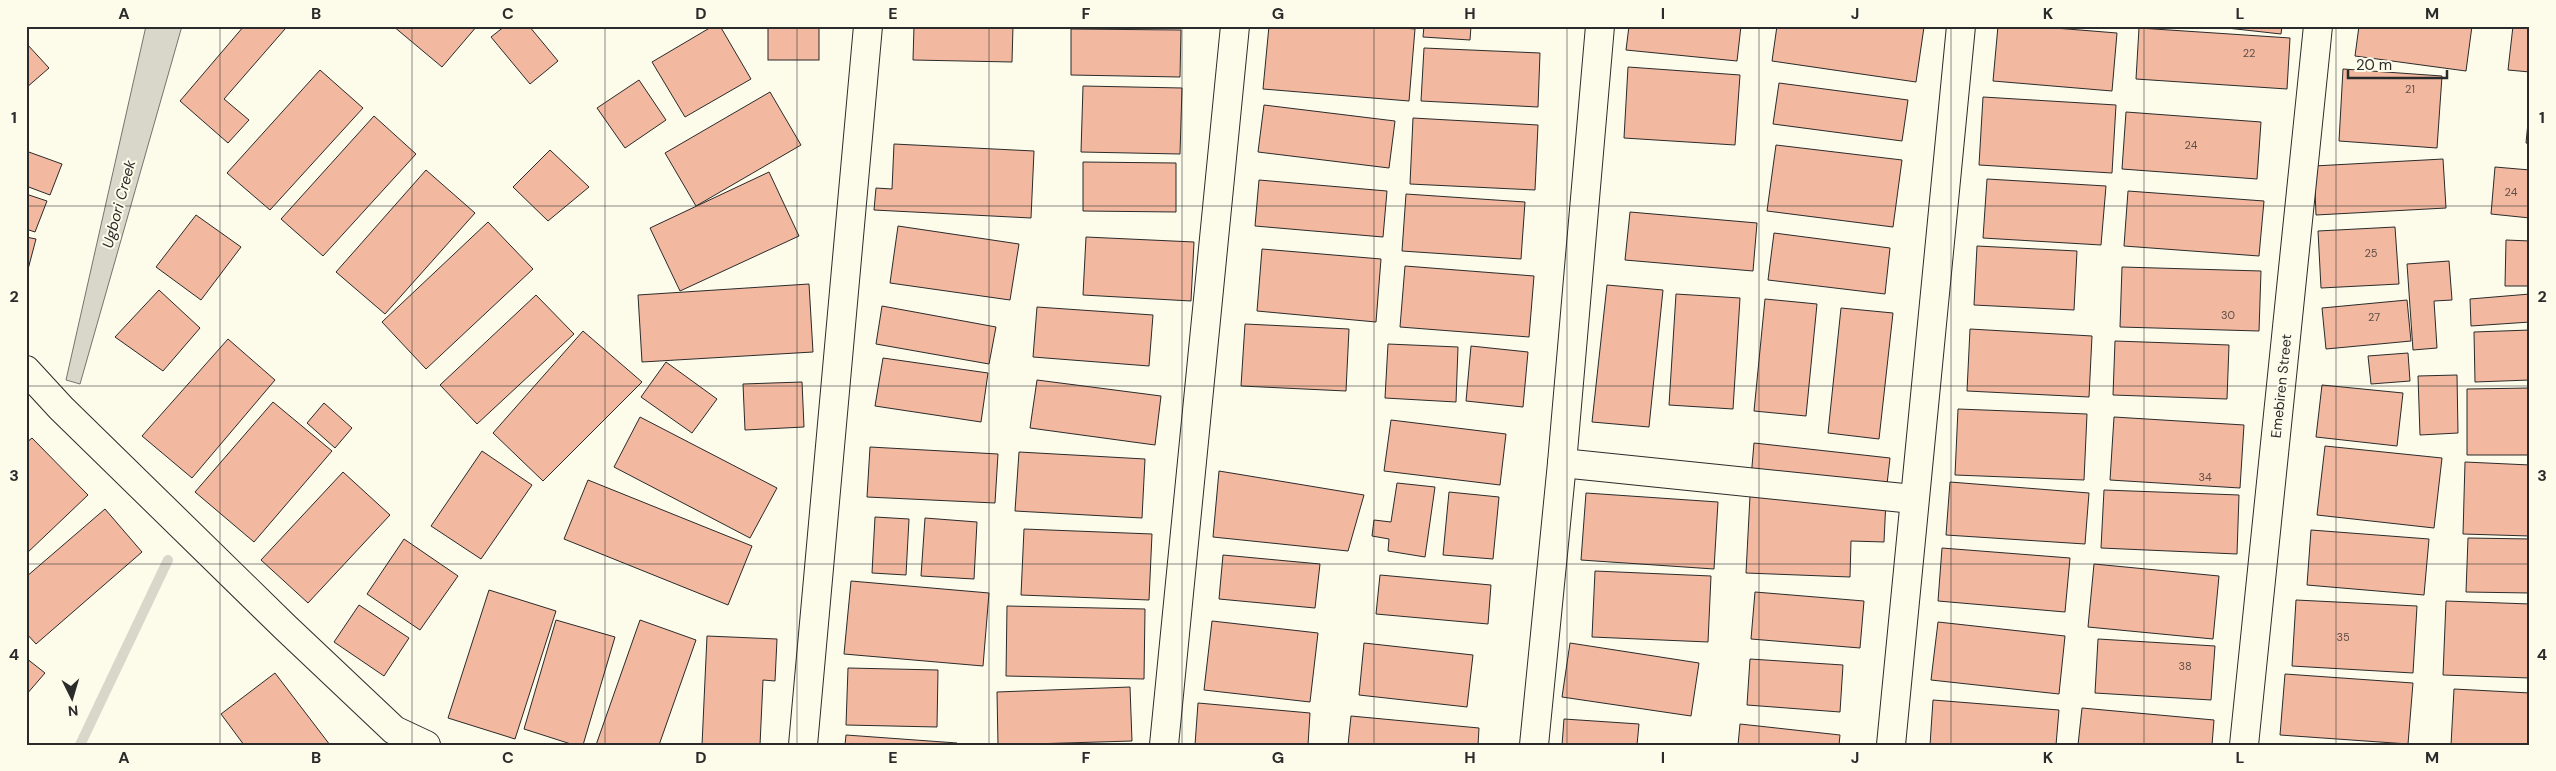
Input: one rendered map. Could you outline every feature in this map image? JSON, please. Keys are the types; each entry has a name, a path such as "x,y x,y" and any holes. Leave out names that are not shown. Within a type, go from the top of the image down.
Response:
{"street":[{"path":"803,745 868,26"},
{"path":"1164,745 1235,26"},
{"path":"1534,745 1562,463 1600,26"},
{"path":"1891,745 1961,26"},
{"name":"Emebiren Street","path":"2244,745 2318,26"},
{"path":"26,370 82,428 394,730 426,745"},
{"path":"1562,463 1914,499"}],"water":[{"name":"Ugbori Creek","path":"146,26 182,26 80,384 66,380"}],"building":[{"path":"244,26 281,26 285,29 224,99 249,120 228,143 180,101"},
{"path":"393,26 477,26 442,67"},
{"path":"505,26 529,26 558,61 530,84 491,37"},
{"path":"713,26 720,26 751,79 685,117 652,62"},
{"path":"768,26 819,26 819,60 768,60"},
{"path":"914,26 1013,26 1012,62 913,60"},
{"path":"1269,26 1380,26 1415,29 1409,101 1263,89"},
{"path":"1424,26 1471,26 1470,40 1423,37"},
{"path":"1629,26 1741,26 1737,61 1626,50"},
{"path":"1777,26 1924,27 1916,82 1772,61"},
{"path":"1998,26 2030,26 2117,33 2112,91 1993,81"},
{"path":"2209,26 2282,26 2281,34"},
{"path":"2359,26 2472,26 2466,71 2355,56"},
{"path":"2513,26 2530,26 2530,72 2508,70"},
{"path":"2139,28 2290,38 2287,89 2136,79"},
{"path":"1071,29 1181,30 1180,77 1071,75"},
{"path":"26,43 49,68 26,88"},
{"path":"1424,48 1540,53 1538,107 1421,101"},
{"path":"1628,67 1740,75 1735,145 1624,138"},
{"path":"2343,69 2442,76 2437,148 2339,141"},
{"path":"320,70 363,108 270,210 227,173"},
{"path":"639,80 666,120 625,148 597,108"},
{"path":"1779,83 1908,100 1902,141 1773,124"},
{"path":"1083,86 1182,88 1180,154 1081,152"},
{"path":"770,92 801,145 696,206 665,153"},
{"path":"1983,97 2116,105 2112,173 1979,165"},
{"path":"2530,102 2530,144 2526,143"},
{"path":"1264,105 1395,121 1389,168 1258,152"},
{"path":"2126,112 2261,122 2257,179 2122,169"},
{"path":"374,116 416,154 323,256 281,219"},
{"path":"1413,118 1538,125 1535,190 1410,184"},
{"path":"894,144 1034,151 1031,218 874,210 876,188 892,189"},
{"path":"1776,145 1902,160 1893,227 1767,211"},
{"path":"550,150 589,187 548,221 513,187"},
{"path":"26,151 62,164 50,195 26,186"},
{"path":"2443,159 2446,208 2316,215 2314,166"},
{"path":"1083,162 1176,163 1176,212 1083,211"},
{"path":"2495,167 2530,170 2530,218 2491,214"},
{"path":"426,170 475,213 385,314 336,272"},
{"path":"769,172 799,236 680,291 650,228"},
{"path":"1987,179 2106,186 2101,245 1983,238"},
{"path":"1259,180 1387,191 1383,237 1255,226"},
{"path":"2128,191 2264,201 2259,256 2124,246"},
{"path":"26,194 47,201 35,232 26,229"},
{"path":"1406,194 1525,202 1521,259 1402,251"},
{"path":"1630,212 1757,223 1753,271 1625,260"},
{"path":"196,215 241,247 201,300 156,267"},
{"path":"488,222 533,269 426,369 382,322"},
{"path":"898,226 1019,244 1010,300 890,283"},
{"path":"2395,227 2399,284 2321,288 2318,231"},
{"path":"1774,233 1890,248 1885,294 1768,280"},
{"path":"26,237 36,239 26,277"},
{"path":"1086,237 1194,242 1191,301 1083,295"},
{"path":"2506,240 2530,241 2530,286 2505,286"},
{"path":"1977,246 2077,251 2074,310 1974,305"},
{"path":"1262,249 1381,259 1376,322 1257,311"},
{"path":"2449,261 2452,300 2434,301 2437,348 2413,350 2407,264"},
{"path":"1405,266 1534,276 1529,337 1400,327"},
{"path":"2122,267 2261,271 2259,331 2120,327"},
{"path":"809,284 813,352 642,362 638,295"},
{"path":"1607,285 1663,290 1649,427 1592,422"},
{"path":"159,290 200,328 163,371 115,337"},
{"path":"1676,294 1740,298 1733,409 1669,405"},
{"path":"2530,294 2530,322 2471,326 2470,299"},
{"path":"536,295 574,334 477,424 440,385"},
{"path":"1765,299 1817,304 1806,416 1754,411"},
{"path":"2407,300 2411,341 2326,349 2322,308"},
{"path":"882,306 996,327 989,364 876,344"},
{"path":"1037,307 1153,315 1149,366 1033,357"},
{"path":"1841,308 1893,313 1879,439 1828,433"},
{"path":"1245,324 1349,329 1346,391 1241,386"},
{"path":"1970,329 2092,336 2089,397 1967,391"},
{"path":"2530,330 2530,380 2475,382 2474,332"},
{"path":"583,331 642,382 543,481 493,433"},
{"path":"228,339 275,380 192,478 142,436"},
{"path":"2115,341 2229,345 2227,399 2113,395"},
{"path":"1388,344 1458,347 1456,402 1385,398"},
{"path":"1471,346 1528,352 1523,407 1466,401"},
{"path":"2408,353 2410,381 2371,384 2368,356"},
{"path":"883,358 988,373 981,422 875,406"},
{"path":"666,362 717,399 692,433 641,397"},
{"path":"2457,375 2458,433 2420,435 2418,376"},
{"path":"1037,380 1161,396 1155,445 1030,428"},
{"path":"802,382 804,427 745,430 743,384"},
{"path":"2322,385 2403,393 2397,446 2316,437"},
{"path":"2530,388 2530,455 2467,455 2467,389"},
{"path":"273,402 332,451 254,542 195,492"},
{"path":"324,403 352,428 335,448 307,423"},
{"path":"1958,409 2087,414 2084,480 1955,475"},
{"path":"640,417 777,488 750,538 614,467"},
{"path":"2114,417 2244,425 2240,488 2110,480"},
{"path":"1391,420 1506,434 1500,485 1384,471"},
{"path":"32,438 88,495 26,554 26,443"},
{"path":"1754,443 1890,458 1886,493 1751,478"},
{"path":"2325,446 2442,458 2434,528 2317,515"},
{"path":"870,447 998,454 995,503 867,497"},
{"path":"482,451 532,485 481,559 431,526"},
{"path":"1019,452 1145,459 1142,518 1015,511"},
{"path":"2465,462 2530,465 2530,536 2463,534"},
{"path":"1219,471 1364,495 1348,551 1213,537"},
{"path":"343,472 390,515 308,603 261,560"},
{"path":"588,480 752,546 728,605 564,539"},
{"path":"1950,482 2089,493 2085,544 1946,535"},
{"path":"1397,483 1435,487 1425,557 1388,551 1389,539 1372,536 1374,520 1391,522"},
{"path":"2104,490 2239,495 2237,554 2101,548"},
{"path":"1449,492 1499,497 1493,559 1443,555"},
{"path":"1586,493 1718,502 1714,569 1581,560"},
{"path":"1750,496 1886,500 1884,542 1851,541 1850,577 1746,573"},
{"path":"105,509 142,552 36,644 26,633 26,577"},
{"path":"875,517 909,519 906,575 872,573"},
{"path":"925,518 977,522 974,579 921,576"},
{"path":"1024,529 1152,534 1149,600 1021,595"},
{"path":"2311,530 2429,539 2424,595 2307,585"},
{"path":"2468,538 2530,539 2530,593 2466,592"},
{"path":"404,539 458,576 420,630 367,594"},
{"path":"1942,548 2070,558 2065,612 1938,601"},
{"path":"1223,555 1320,564 1315,608 1219,599"},
{"path":"2094,564 2219,576 2213,639 2088,627"},
{"path":"1595,571 1711,576 1708,642 1592,637"},
{"path":"1380,575 1491,585 1488,624 1376,614"},
{"path":"851,581 989,593 983,666 844,654"},
{"path":"489,590 556,611 515,739 448,718"},
{"path":"1755,592 1864,601 1860,648 1751,639"},
{"path":"2296,600 2417,606 2413,673 2292,666"},
{"path":"2446,601 2530,604 2530,678 2443,675"},
{"path":"359,605 409,638 384,676 334,642"},
{"path":"1007,606 1145,609 1144,679 1006,676"},
{"path":"556,620 615,637 583,745 574,745 524,729"},
{"path":"640,620 696,640 659,745 596,745"},
{"path":"1212,621 1318,633 1310,702 1204,690"},
{"path":"1938,622 2065,636 2059,694 1931,680"},
{"path":"707,636 777,639 775,681 763,680 760,745 702,745"},
{"path":"2098,639 2215,646 2211,700 2095,693"},
{"path":"1364,643 1473,655 1467,707 1359,695"},
{"path":"1570,643 1699,663 1691,716 1562,697"},
{"path":"26,658 45,673 26,695"},
{"path":"1750,659 1843,665 1840,712 1747,705"},
{"path":"848,668 938,670 937,727 846,725"},
{"path":"275,673 330,745 244,745 221,714"},
{"path":"2285,674 2413,683 2408,744 2280,735"},
{"path":"1130,687 1132,741 998,745 997,692"},
{"path":"2454,689 2530,693 2530,745 2451,745"},
{"path":"1933,700 2059,710 2056,745 1930,745"},
{"path":"1198,703 1310,713 1308,745 1195,745"},
{"path":"2082,708 2214,720 2212,745 2078,745"},
{"path":"1351,716 1479,728 1478,745 1348,745"},
{"path":"1564,719 1639,724 1637,745 1562,745"},
{"path":"1740,724 1840,735 1839,745 1738,745"},
{"path":"846,735 957,743 957,745 845,745"}],"waterway":[{"path":"80,745 168,560"}]}
